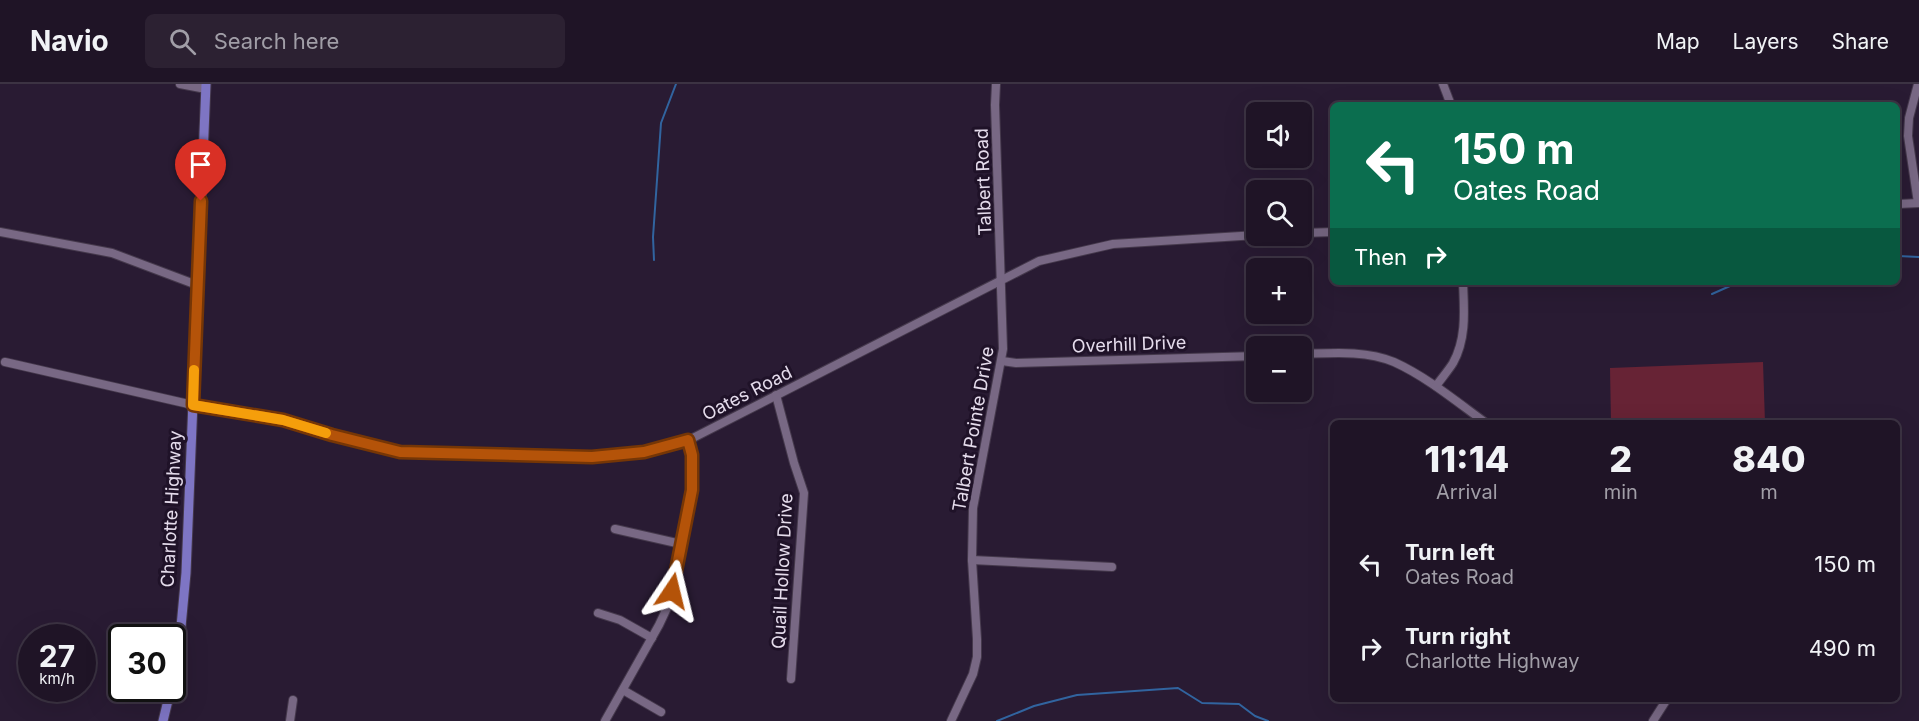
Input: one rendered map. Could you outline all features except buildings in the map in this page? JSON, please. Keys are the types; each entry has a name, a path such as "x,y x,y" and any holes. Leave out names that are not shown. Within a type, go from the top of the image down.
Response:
{"main road":[{"name":"Charlotte Highway","path":"181,624 186,573 206,86"},
{"path":"163,721 168,702"}],"street":[{"path":"180,84 206,86"},
{"name":"Talbert Road","path":"996,84 1002,280"},
{"path":"1443,84 1450,102"},
{"path":"1900,204 1918,203 1908,135 1909,118 1918,84"},
{"path":"0,232 112,253 197,285"},
{"path":"1312,233 1330,232"},
{"name":"Oates Road","path":"5,362 193,405 283,420 400,452 592,457 644,452 688,440 1039,261 1113,244 1246,236"},
{"name":"Talbert Pointe Drive","path":"951,721 973,674 977,657 972,560 973,508 1002,361 1002,280"},
{"path":"1436,386 1453,363 1461,342 1465,315 1463,285"},
{"path":"1312,354 1343,353 1393,362 1436,386 1482,420"},
{"name":"Overhill Drive","path":"1002,361 1016,363 1246,356"},
{"name":"Quail Hollow Drive","path":"776,395 804,493 791,679"},
{"path":"605,721 667,608 692,490 692,455 688,440"},
{"path":"615,530 681,544"},
{"path":"972,560 1112,567"},
{"path":"598,613 620,620 652,638"},
{"path":"622,690 661,712"},
{"path":"290,721 294,700"},
{"path":"1653,721 1665,702"}],"shaded area":[{"path":"1763,362 1765,420 1611,420 1610,368"}],"waterway":[{"path":"654,260 653,237 661,123 676,84"},
{"path":"1900,256 1919,257"},
{"path":"1712,294 1732,285"},
{"path":"997,721 1034,706 1077,695 1178,688 1202,703 1239,704 1255,716 1268,721"}],"slow traffic":[{"path":"194,370 193,405 283,420 326,433"}],"route":[{"path":"201,201 193,405 283,420 400,452 592,457 644,452 688,440 692,455 692,490 672,591"}]}
